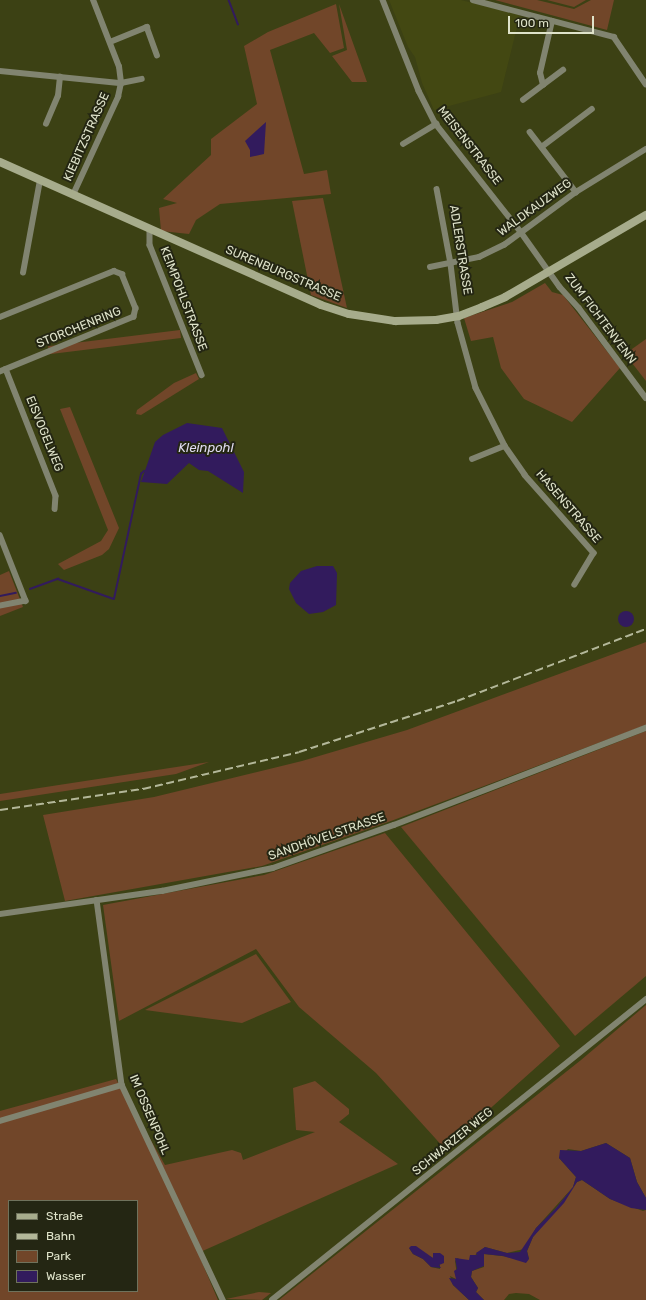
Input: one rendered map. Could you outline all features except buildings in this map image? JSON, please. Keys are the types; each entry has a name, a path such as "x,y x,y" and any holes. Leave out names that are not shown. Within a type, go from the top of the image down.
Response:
{"street":[{"name":"KIEBITZSTRASSE","path":"73,194 118,97 121,83 119,67 93,0"},
{"name":"MEISENSTRASSE","path":"383,0 419,91 436,124 521,232 550,272"},
{"path":"473,0 614,37 646,84"},
{"path":"543,84 540,73 552,21"},
{"path":"110,42 147,27 157,55"},
{"path":"524,100 543,84 564,70"},
{"path":"0,71 121,83 142,79"},
{"path":"46,124 58,96 60,77"},
{"path":"543,146 592,109"},
{"path":"404,144 436,124"},
{"path":"530,132 543,146 576,192"},
{"name":"WALDKAUZWEG","path":"430,267 451,264 479,257 504,244 576,192 646,149"},
{"name":"SURENBURGSTRASSE","path":"0,162 150,230 339,311 395,321 459,316 505,297 646,215"},
{"path":"23,272 40,180"},
{"name":"ADLERSTRASSE","path":"437,189 459,316"},
{"name":"KEIMPOHLSTRASSE","path":"150,230 150,245 202,375"},
{"name":"STORCHENRING","path":"0,317 114,271 122,274 136,308 134,317 3,370"},
{"name":"ZUM FICHTENVENN","path":"550,272 646,398"},
{"name":"HASENSTRASSE","path":"459,316 458,323 476,388 505,446 525,475 594,553 575,585"},
{"name":"EISVOGELWEG","path":"3,370 56,496 55,509"},
{"path":"472,459 505,446"},
{"path":"0,534 26,601 0,606"},
{"name":"SANDHÖVELSTRASSE","path":"0,914 162,891 273,868 394,825 646,728"},
{"name":"IM OSSENPOHL","path":"97,900 122,1085 223,1300"},
{"name":"SCHWARZER WEG","path":"272,1300 646,999"},
{"path":"0,1121 122,1085"}],"shaded area":[{"path":"389,0 461,0 520,15 501,92 434,110 422,83 415,57 408,47"}],"green space":[{"path":"495,0 537,0 574,9 591,0 614,0 607,30"},
{"path":"547,0 586,0 574,7"},
{"path":"336,4 344,48 330,53 314,33 270,50 304,174 327,170 331,194 220,204 196,220 189,234 161,231 159,208 177,203 163,199 211,155 211,139 257,104 244,46 268,32"},
{"path":"339,4 367,82 352,82 332,56 347,50"},
{"path":"323,198 347,308 311,295 292,201"},
{"path":"545,283 552,292 563,295 620,368 572,422 524,399 501,368 493,337 471,341 464,318 512,302"},
{"path":"180,330 181,338 49,354 48,346"},
{"path":"646,339 646,381 625,354"},
{"path":"196,373 199,379 141,415 136,414 137,410 174,383"},
{"path":"70,407 119,528 109,549 102,555 64,570 58,564 101,541 108,530 60,409"},
{"path":"9,571 23,607 0,616 0,575"},
{"path":"646,642 646,725 391,821 262,866 65,901 43,815 154,797 302,761 407,730"},
{"path":"646,731 646,976 575,1036 401,827"},
{"path":"209,762 176,774 0,801 0,794"},
{"path":"385,833 560,1046 445,1149 376,1073 299,1007 256,949 119,1021 103,905 264,875"},
{"path":"256,954 291,1002 242,1023 145,1010"},
{"path":"646,1005 646,1198 637,1182 630,1158 606,1143 581,1151 568,1149 559,1158 576,1177 573,1187 536,1228 524,1249 507,1253 485,1247 469,1260 464,1261 457,1258 455,1261 457,1275 456,1279 450,1276 453,1285 469,1300 279,1300 581,1060","holes":["409,1248 433,1258 444,1256 443,1263 440,1263 440,1269 431,1267 423,1259 413,1254"]},
{"path":"116,1079 165,1165 232,1150 241,1153 243,1160 315,1132 296,1130 293,1088 315,1081 349,1109 349,1114 339,1122 398,1164 198,1253 218,1300 0,1300 0,1111"},
{"path":"582,1180 610,1199 643,1211 646,1210 646,1300 540,1300 529,1294 516,1293 509,1294 504,1300 484,1300 476,1292 478,1288 471,1277 472,1271 484,1267 484,1254 529,1259 527,1251 533,1237 577,1182"},
{"path":"259,1292 271,1293 262,1300 226,1299"}],"water":[{"path":"266,122 264,154 250,157 250,150 245,141"},
{"name":"Kleinpohl","path":"187,423 222,428 244,472 243,493 208,471 199,470 189,463 167,484 141,482 155,442 163,435"},
{"path":"317,566 333,566 337,573 336,605 323,612 309,614 296,603 289,589 290,583 301,571"},
{"path":"626,611 633,616 634,619 629,626 626,627 619,622 618,619 623,612"},
{"path":"606,1143 630,1158 637,1182 646,1198 646,1210 631,1208 610,1199 582,1180 577,1182 564,1203 533,1237 527,1251 529,1259 526,1263 503,1256 484,1254 484,1266 472,1271 471,1277 478,1288 476,1292 484,1300 469,1300 453,1285 449,1278 456,1279 454,1271 457,1269 455,1258 469,1260 470,1255 477,1255 476,1253 485,1247 507,1253 520,1252 536,1228 556,1208 573,1187 576,1177 559,1158 560,1150 581,1151"},
{"path":"411,1246 416,1246 433,1258 433,1253 440,1253 444,1256 444,1263 439,1265 441,1268 431,1267 423,1259 413,1254 409,1248"}],"waterway":[{"path":"229,0 238,24"},
{"path":"30,589 58,579 114,599 141,474 144,471"},
{"path":"0,596 16,593"}],"railway":[{"path":"0,810 143,789 299,752 457,701 646,629"}]}
